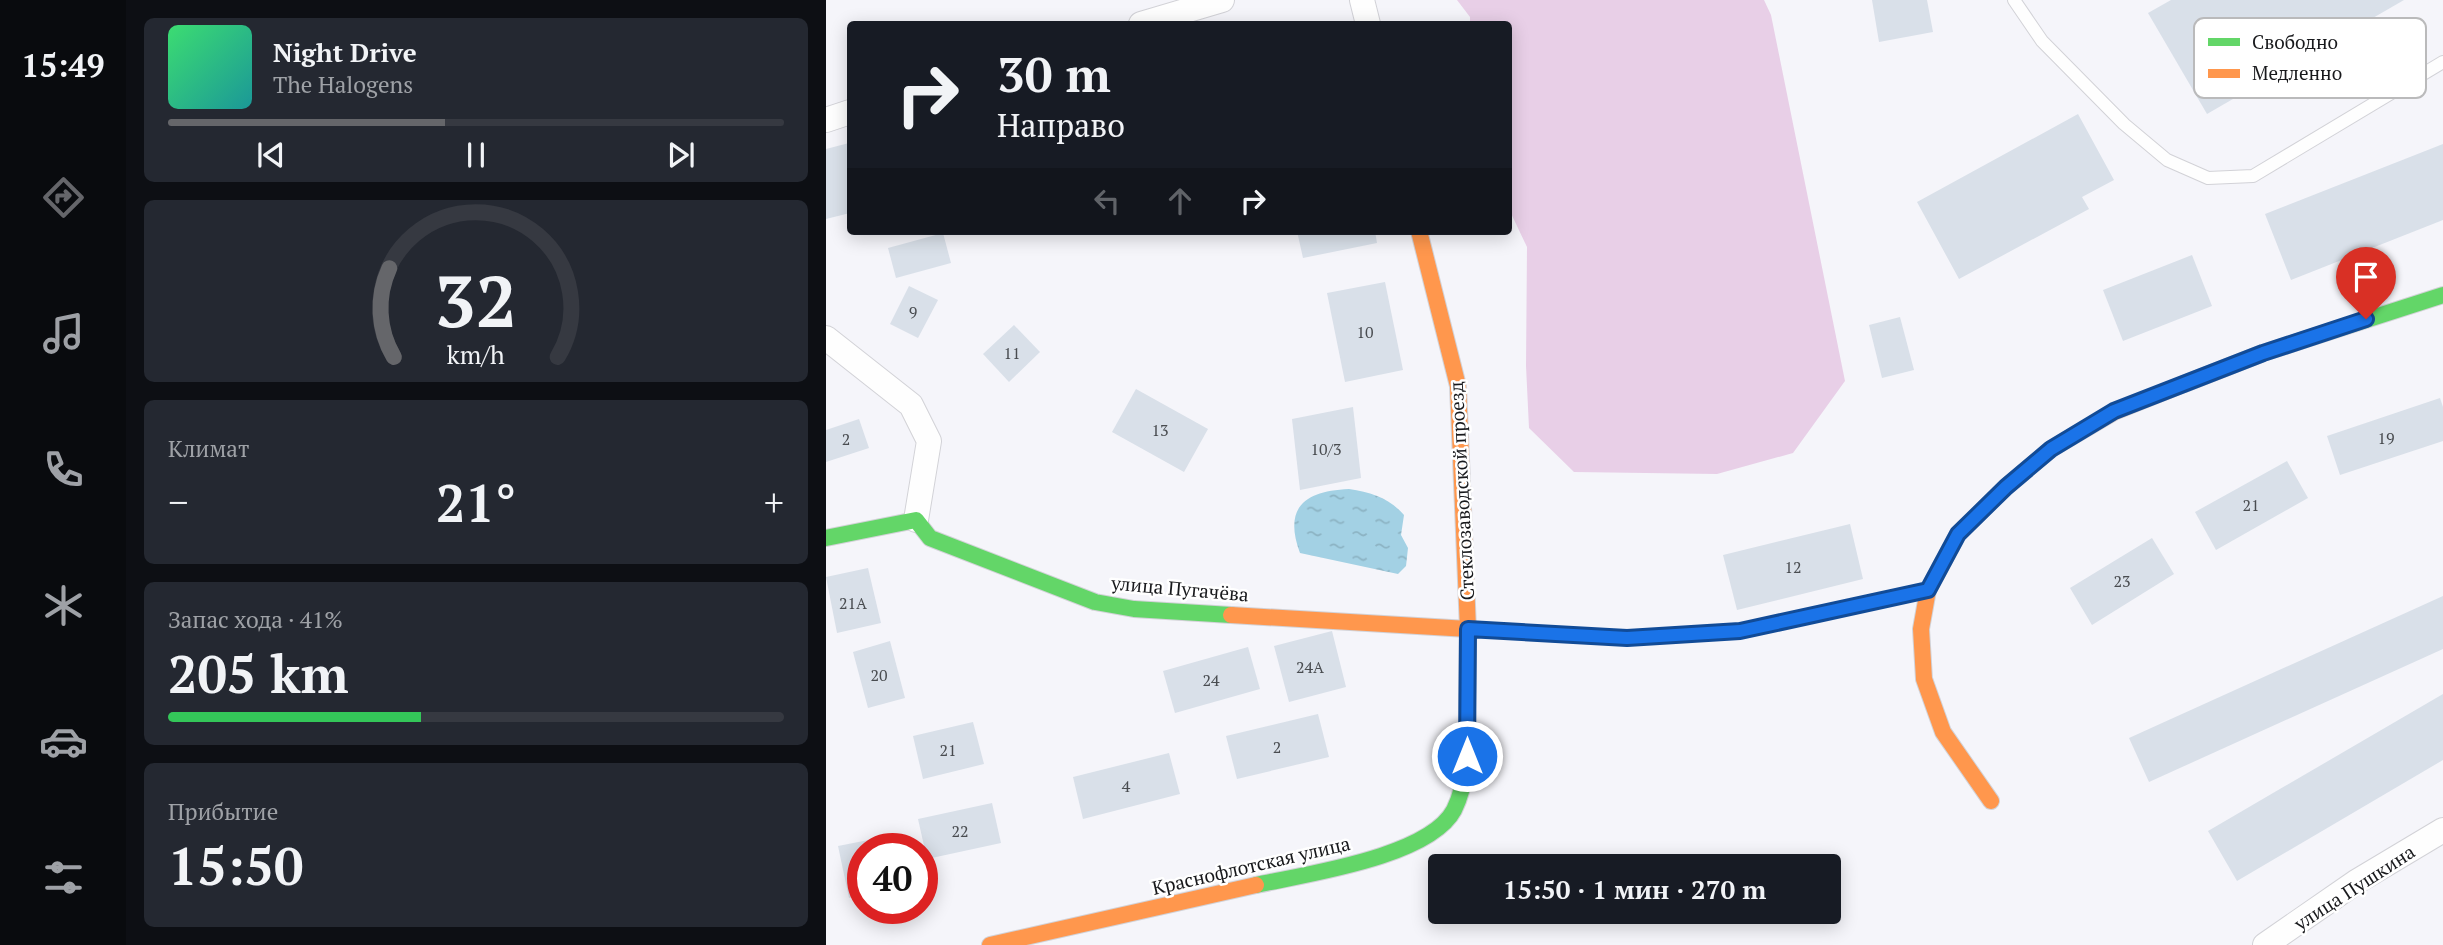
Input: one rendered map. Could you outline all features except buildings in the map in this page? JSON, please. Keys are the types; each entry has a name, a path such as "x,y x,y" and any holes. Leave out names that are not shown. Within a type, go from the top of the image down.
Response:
{"street":[{"path":"1151,21 1222,0"},
{"path":"1362,0 1367,21"},
{"path":"826,120 847,113"},
{"name":"Стеклозаводской проезд","path":"1420,235 1458,386 1468,629 1467,756"},
{"path":"1991,801 1943,732 1924,680 1921,629 1928,590 1958,534 2006,487 2051,449 2114,411 2263,353 2443,295"},
{"path":"826,338 911,405 929,441 916,520 826,538"},
{"name":"улица Пугачёва","path":"916,520 930,538 1095,602 1134,608 1468,629"},
{"name":"Краснофлотская улица","path":"990,945 1378,858 1410,846 1436,829 1453,812 1461,790 1467,756"},
{"name":"улица Пушкина","path":"2265,945 2356,882 2443,830"}],"lane":[{"path":"2014,0 2042,41 2124,124 2167,160 2208,178 2253,176 2383,98"},
{"path":"2426,72 2443,62"},
{"path":"1468,629 1627,638 1740,631 1928,590"}],"shaded area":[{"path":"1457,0 1764,0 1771,15 1845,381 1793,453 1717,474 1574,472 1529,428 1526,366 1527,247 1512,215 1512,21 1470,21 1470,17"}],"water":[{"path":"1349,489 1379,497 1404,515 1401,535 1408,548 1406,566 1398,574 1300,553 1294,524 1296,513 1302,504 1320,493"}],"traffic: fast":[{"path":"2184,384 2263,353 2443,295"},
{"path":"826,538 916,520 930,538 1095,602 1134,609 1231,615"},
{"path":"1256,885 1364,861 1420,840 1440,826 1454,810 1463,785 1467,703"}],"traffic: slow":[{"path":"1420,235 1458,386 1468,629 1467,703"},
{"path":"1991,801 1943,732 1924,679 1921,629 1928,590 1958,534 2006,487 2051,449 2114,412 2184,384"},
{"path":"1231,615 1468,629"},
{"path":"990,945 1256,885"}],"route":[{"path":"1467,756 1468,629 1627,638 1740,631 1928,590 1958,534 2006,487 2051,449 2114,411 2263,353 2366,319"}]}
